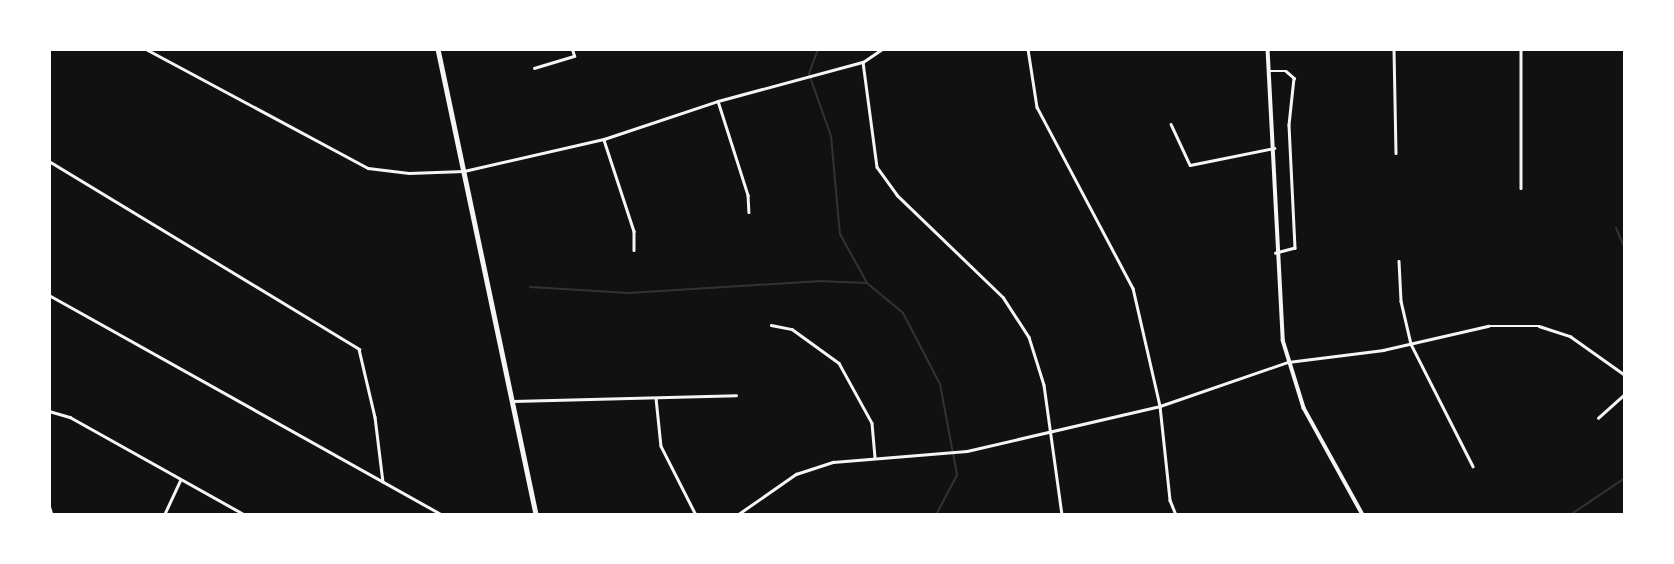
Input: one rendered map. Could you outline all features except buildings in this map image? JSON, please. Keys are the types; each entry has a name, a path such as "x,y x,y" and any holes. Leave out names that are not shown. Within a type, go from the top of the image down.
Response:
{"main road":[{"path":"438,49 536,515"}],"street":[{"path":"146,49 368,169 388,173 464,171 604,139 718,101 863,62 883,49"},
{"path":"534,68 573,56 572,49"},
{"path":"1028,49 1037,107 1133,288 1160,406 1170,500 1176,515"},
{"path":"1268,49 1280,324 1288,362 1308,416 1363,515"},
{"path":"1394,49 1396,153"},
{"path":"1521,49 1521,188"},
{"path":"863,62 877,167 897,195 982,276 1017,316 1038,357 1052,432 1062,515"},
{"path":"1269,71 1286,71 1294,78 1289,135 1295,248 1276,253"},
{"path":"718,101 749,212"},
{"path":"1171,124 1190,165 1274,148"},
{"path":"604,139 634,230 634,250"},
{"path":"49,161 359,349 376,417 383,482"},
{"path":"1399,261 1401,301 1411,344 1473,466"},
{"path":"49,295 442,515"},
{"path":"771,326 792,329 839,363 872,424 875,457"},
{"path":"737,515 796,474 833,462 956,453 1160,406 1288,362 1411,344 1488,326 1539,326 1585,344 1625,375"},
{"path":"1598,418 1625,394"},
{"path":"513,401 736,395"},
{"path":"656,398 661,446 696,515"},
{"path":"49,411 69,417 245,515"},
{"path":"164,515 180,480"},
{"path":"49,505 52,515"}],"waterway":[{"path":"818,49 809,74 831,136 840,234 867,283 903,313 940,384 957,475 936,515"},
{"path":"1616,228 1625,249"},
{"path":"530,287 629,293 818,281 867,283"},
{"path":"1570,515 1625,478"}]}
